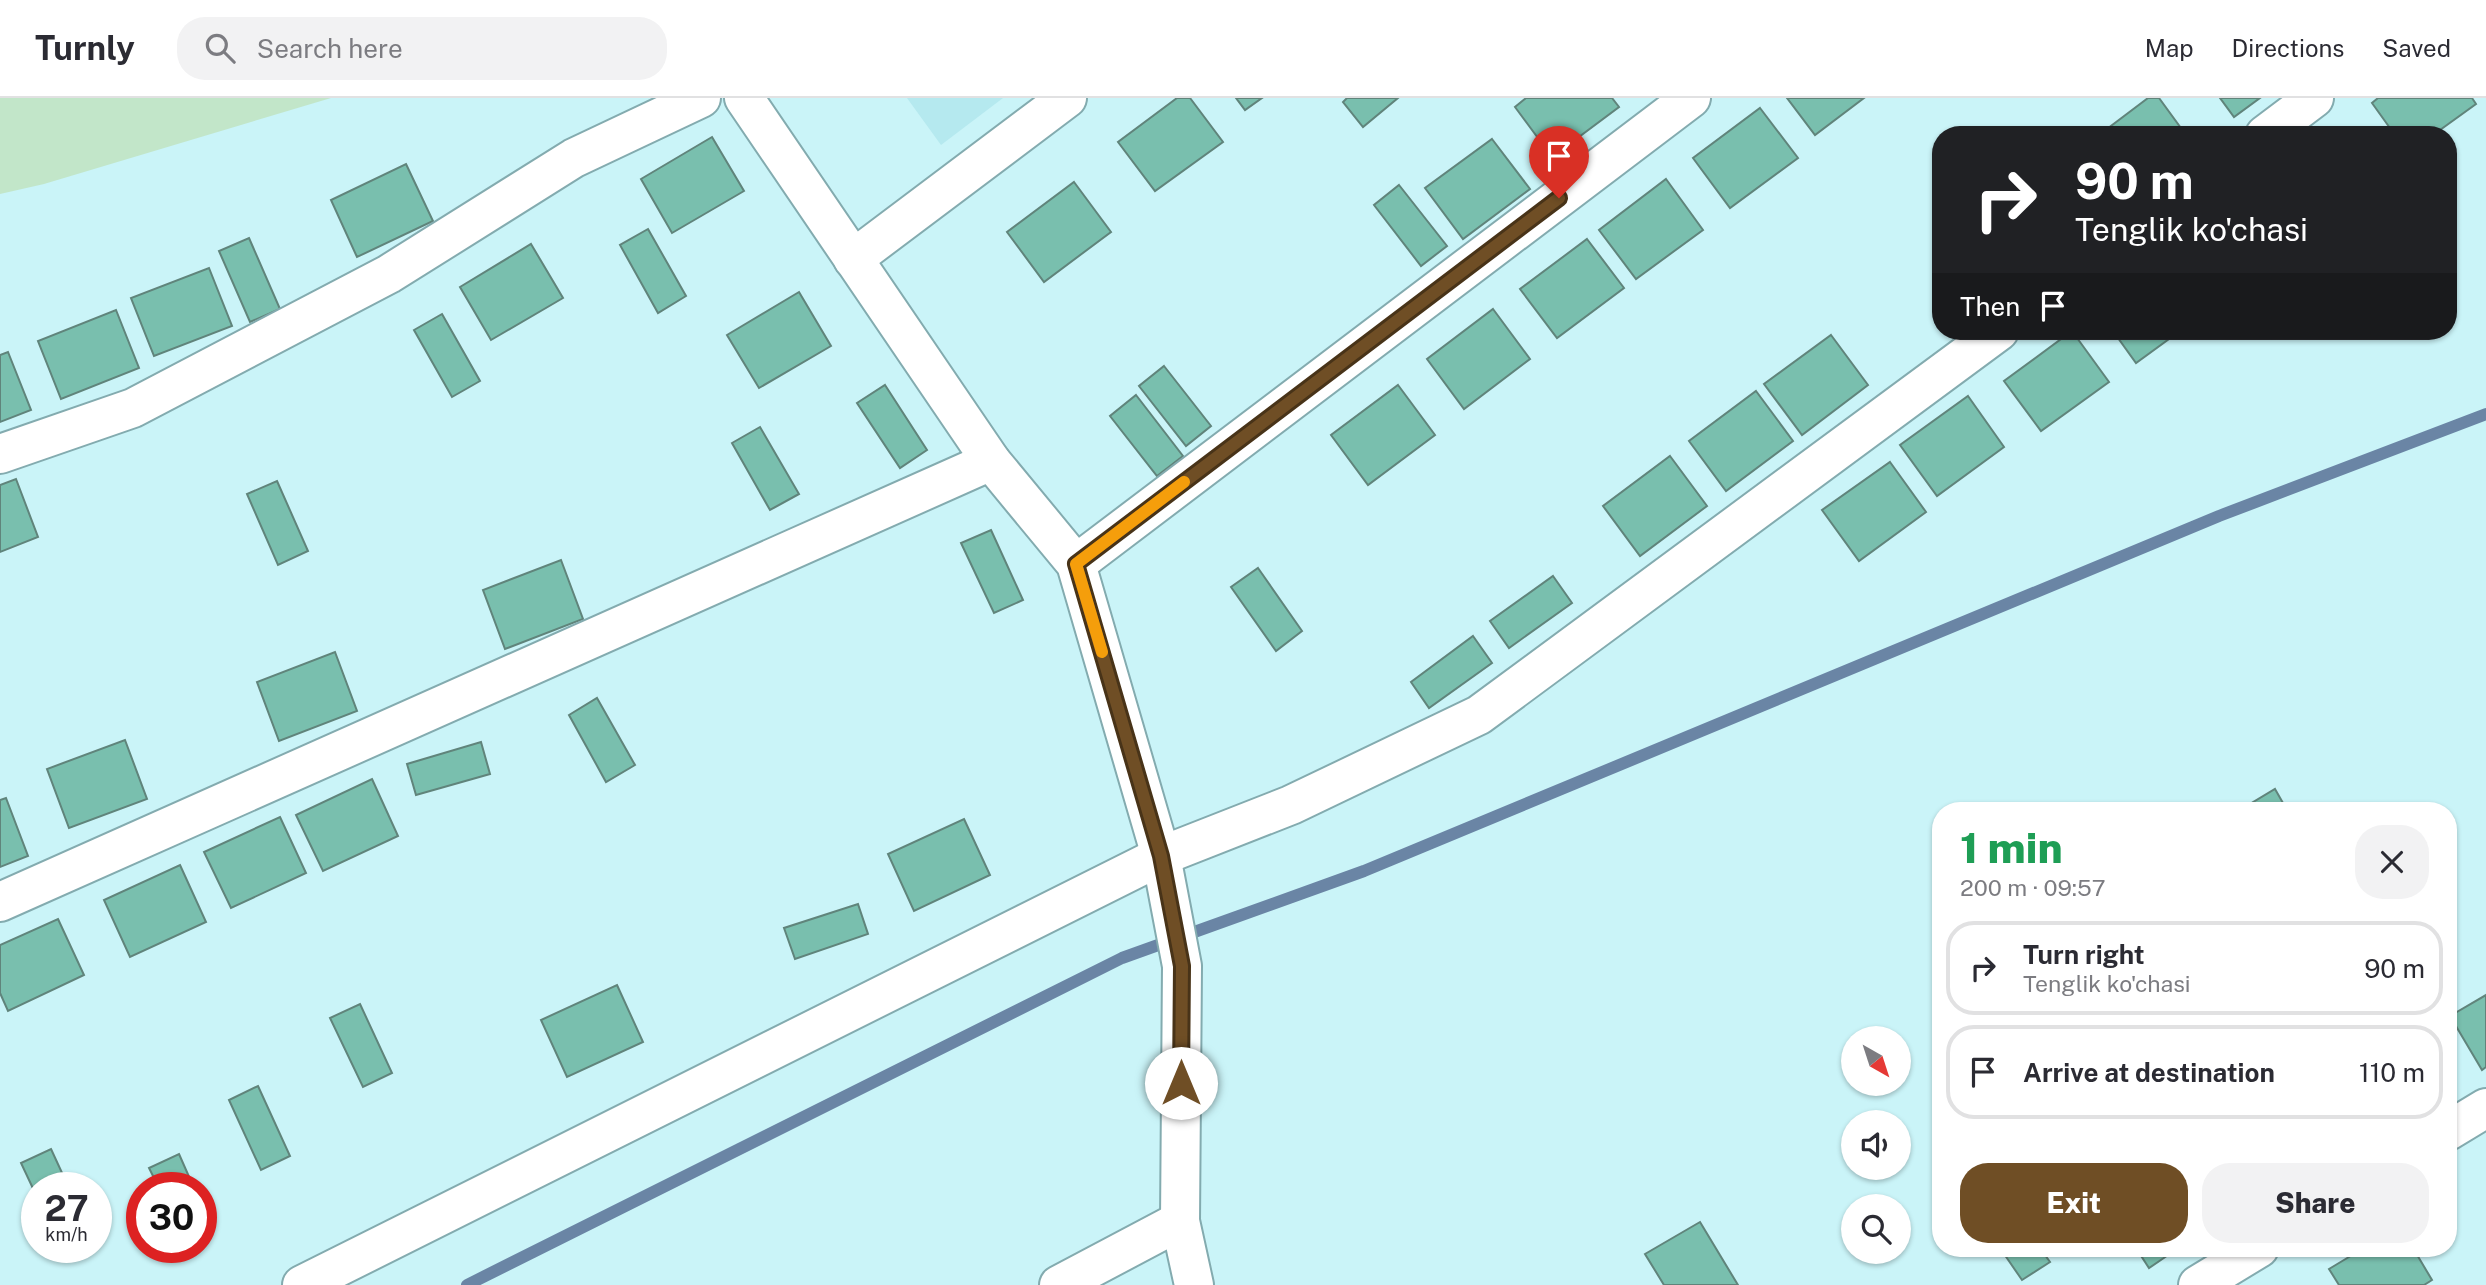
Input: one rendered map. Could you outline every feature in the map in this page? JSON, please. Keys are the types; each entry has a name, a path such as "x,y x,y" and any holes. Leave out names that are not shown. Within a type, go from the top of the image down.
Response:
{"street":[{"path":"0,454 133,408 389,274 573,158 701,98"},
{"path":"744,98 990,461 1076,564 1161,856 1182,966 1180,1221 1194,1285"},
{"path":"853,259 1067,98"},
{"path":"1076,564 1691,98"},
{"path":"2277,126 2314,98"},
{"path":"302,1285 1161,856 1291,805 1479,715 1987,340"},
{"path":"0,902 990,461"},
{"path":"2457,1126 2486,1108"},
{"path":"1059,1285 1180,1221"},
{"path":"2198,1285 2244,1257"}],"shaded area":[{"path":"907,98 1003,98 941,145"}],"green space":[{"path":"0,98 331,98 44,184 0,194"}],"building":[{"path":"1177,98 1190,98 1223,142 1155,191 1118,142"},
{"path":"1236,98 1262,98 1245,110"},
{"path":"1347,98 1398,98 1363,127 1343,102"},
{"path":"1526,98 1612,98 1619,107 1552,157 1515,107"},
{"path":"1787,98 1864,98 1815,135"},
{"path":"2148,98 2159,98 2179,126 2111,126"},
{"path":"2220,98 2260,98 2234,117"},
{"path":"2378,98 2472,98 2476,104 2445,126 2389,126 2372,103"},
{"path":"1760,108 1798,158 1730,208 1693,158"},
{"path":"712,137 744,191 672,233 641,179"},
{"path":"1492,139 1530,189 1463,239 1425,188"},
{"path":"406,164 433,221 357,257 331,200"},
{"path":"1666,179 1703,230 1636,279 1599,230"},
{"path":"1074,182 1111,232 1044,282 1007,232"},
{"path":"1399,185 1447,246 1421,266 1374,205"},
{"path":"648,229 686,296 658,313 620,245"},
{"path":"249,238 280,309 250,322 219,251"},
{"path":"1587,239 1624,288 1557,338 1520,289"},
{"path":"531,244 563,298 491,340 460,287"},
{"path":"209,268 232,326 154,356 131,298"},
{"path":"799,292 831,346 759,388 727,335"},
{"path":"1493,309 1530,359 1464,409 1427,359"},
{"path":"116,310 139,368 61,399 38,341"},
{"path":"442,314 480,381 452,397 414,330"},
{"path":"1831,335 1868,385 1802,435 1764,384"},
{"path":"2060,340 2079,340 2109,382 2041,431 2004,381"},
{"path":"2119,340 2168,340 2136,363"},
{"path":"8,352 31,410 0,422 0,355"},
{"path":"1164,366 1211,426 1186,446 1139,386"},
{"path":"885,385 927,450 900,468 857,403"},
{"path":"1398,385 1435,435 1368,485 1331,435"},
{"path":"1756,391 1793,441 1726,491 1689,441"},
{"path":"1136,395 1183,456 1157,476 1110,416"},
{"path":"1968,396 2004,447 1937,496 1900,445"},
{"path":"760,427 799,494 770,510 732,443"},
{"path":"1670,456 1707,506 1640,556 1603,506"},
{"path":"1890,462 1926,512 1859,561 1822,510"},
{"path":"16,479 38,537 0,552 0,485"},
{"path":"277,481 308,551 278,565 247,494"},
{"path":"991,530 1023,600 994,613 961,543"},
{"path":"561,560 583,619 505,649 483,590"},
{"path":"1258,568 1302,631 1276,651 1231,587"},
{"path":"1553,576 1572,603 1509,648 1490,621"},
{"path":"1473,636 1492,663 1429,708 1411,682"},
{"path":"335,652 357,711 279,741 257,682"},
{"path":"597,698 635,765 606,782 569,715"},
{"path":"125,740 147,799 69,828 47,769"},
{"path":"481,742 490,774 416,795 407,764"},
{"path":"372,779 398,836 323,871 296,815"},
{"path":"2275,789 2282,802 2253,802"},
{"path":"6,798 28,856 0,867 0,800"},
{"path":"280,817 306,873 231,908 204,852"},
{"path":"964,819 990,875 914,911 888,854"},
{"path":"180,865 206,922 130,957 104,900"},
{"path":"858,904 868,934 795,959 784,928"},
{"path":"58,919 84,975 8,1011 0,993 0,945"},
{"path":"617,985 643,1042 567,1077 541,1020"},
{"path":"2486,995 2486,1067 2482,1070 2457,1028 2457,1012"},
{"path":"360,1004 392,1073 363,1087 330,1018"},
{"path":"258,1086 290,1156 261,1170 229,1100"},
{"path":"51,1149 62,1172 25,1172 21,1163"},
{"path":"179,1154 187,1172 151,1172 149,1168"},
{"path":"1700,1222 1738,1285 1664,1285 1645,1254"},
{"path":"2006,1257 2046,1257 2050,1262 2022,1280"},
{"path":"2142,1257 2165,1257 2149,1268"},
{"path":"2349,1257 2418,1257 2432,1280 2424,1285 2339,1285 2329,1269"}],"waterway":[{"path":"467,1285 1122,958 1364,871 2219,516 2486,414"}],"slow traffic":[{"path":"1102,652 1076,564 1184,482"}],"route":[{"path":"1181,1083 1182,966 1161,856 1076,564 1559,198"}]}
